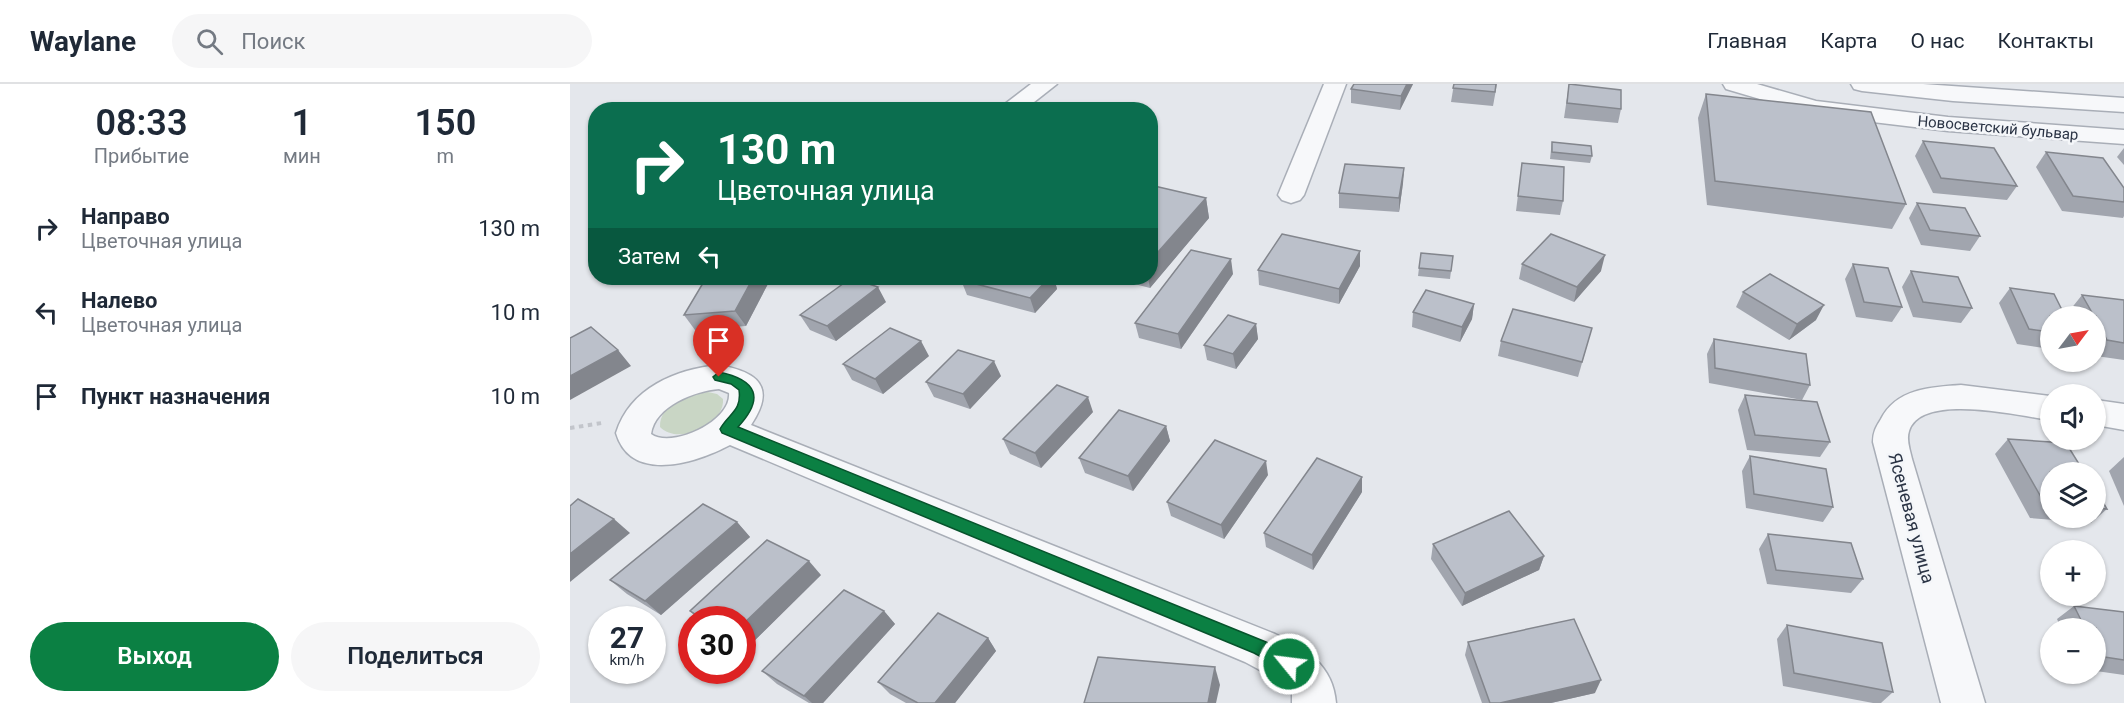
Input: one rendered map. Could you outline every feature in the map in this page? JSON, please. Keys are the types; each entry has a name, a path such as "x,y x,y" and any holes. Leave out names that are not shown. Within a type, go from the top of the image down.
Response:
{"street":[{"path":"1020,102 1046,84"},
{"path":"1291,195 1335,84"},
{"name":"Новосветский бульвар","path":"1734,84 1814,108 1970,126 2124,137"},
{"path":"1872,115 1862,84 1953,94 2124,105"},
{"name":"Ясеневая улица","path":"1963,703 1894,459 1891,432 1899,416 1916,402 1936,398 1965,397 2040,407"},
{"path":"2106,414 2124,417"},
{"path":"727,429 1260,648 1303,672 1314,695 1314,703"}],"path":[{"path":"570,428 611,422"}],"green space":[{"path":"708,392 717,394 723,399 722,408 717,417 709,424 699,430 678,434 660,427 664,412 669,406 692,395"}],"building":[{"path":"1354,84 1407,84 1401,96 1351,89"},
{"path":"1454,84 1496,84 1495,92 1453,88"},
{"path":"1569,84 1621,90 1621,109 1567,103"},
{"path":"1706,94 1871,112 1906,204 1715,181"},
{"path":"1923,141 1994,148 2017,186 1941,178"},
{"path":"1552,142 1591,146 1592,156 1552,152"},
{"path":"2046,152 2103,158 2124,188 2124,202 2073,196"},
{"path":"1522,163 1564,167 1563,201 1518,196"},
{"path":"1345,164 1404,168 1399,198 1339,193"},
{"path":"1158,187 1206,198 1158,252"},
{"path":"1917,203 1965,208 1980,236 1930,230"},
{"path":"1282,234 1360,251 1339,289 1258,270"},
{"path":"1551,234 1605,255 1577,287 1522,264"},
{"path":"1191,250 1231,259 1178,334 1135,323"},
{"path":"1421,253 1453,256 1451,271 1419,268"},
{"path":"1853,264 1888,268 1902,307 1864,302"},
{"path":"1911,271 1958,277 1972,308 1923,302"},
{"path":"1770,274 1824,305 1797,324 1743,292"},
{"path":"702,285 749,285 735,311 684,315"},
{"path":"841,285 878,287 827,326 800,315"},
{"path":"980,285 1042,285 1030,298"},
{"path":"2010,288 2054,294 2060,306 2040,306 2040,331 2029,329"},
{"path":"1426,290 1474,304 1462,327 1413,312"},
{"path":"2082,295 2124,300 2124,343 2106,338 2106,306 2088,306"},
{"path":"1513,309 1592,328 1582,362 1501,341"},
{"path":"1228,315 1256,324 1233,354 1204,345"},
{"path":"591,327 618,350 570,376 570,338"},
{"path":"890,328 921,341 875,379 843,364"},
{"path":"1714,339 1806,354 1810,385 1715,368"},
{"path":"958,350 994,361 963,394 926,382"},
{"path":"1057,385 1088,397 1035,453 1003,439"},
{"path":"1745,395 1817,402 1830,442 1755,435"},
{"path":"1119,410 1166,426 1128,476 1079,458"},
{"path":"2008,439 2040,441 2040,450 2070,450 2078,462 2040,462 2040,495"},
{"path":"1215,440 1266,461 1221,525 1167,502"},
{"path":"1750,456 1826,469 1833,507 1754,494"},
{"path":"1317,458 1362,477 1312,555 1264,533"},
{"path":"578,499 614,519 570,554 570,506"},
{"path":"703,504 737,522 645,601 610,580"},
{"path":"1509,511 1544,556 1465,593 1433,544"},
{"path":"1768,534 1851,543 1863,579 1776,570"},
{"path":"767,540 809,561 756,612 756,606 695,606"},
{"path":"844,590 884,611 804,696 762,671"},
{"path":"2074,606 2124,612 2124,660 2106,657 2106,618 2080,618"},
{"path":"938,613 988,638 935,703 918,703 878,682"},
{"path":"1574,619 1601,680 1500,703 1490,703 1468,642"},
{"path":"1787,625 1882,643 1893,692 1794,673"},
{"path":"1098,657 1215,667 1208,703 1084,703"}],"route":[{"path":"719,377 735,380 745,388 747,401 740,415 727,429 1260,648 1289,664"}]}
